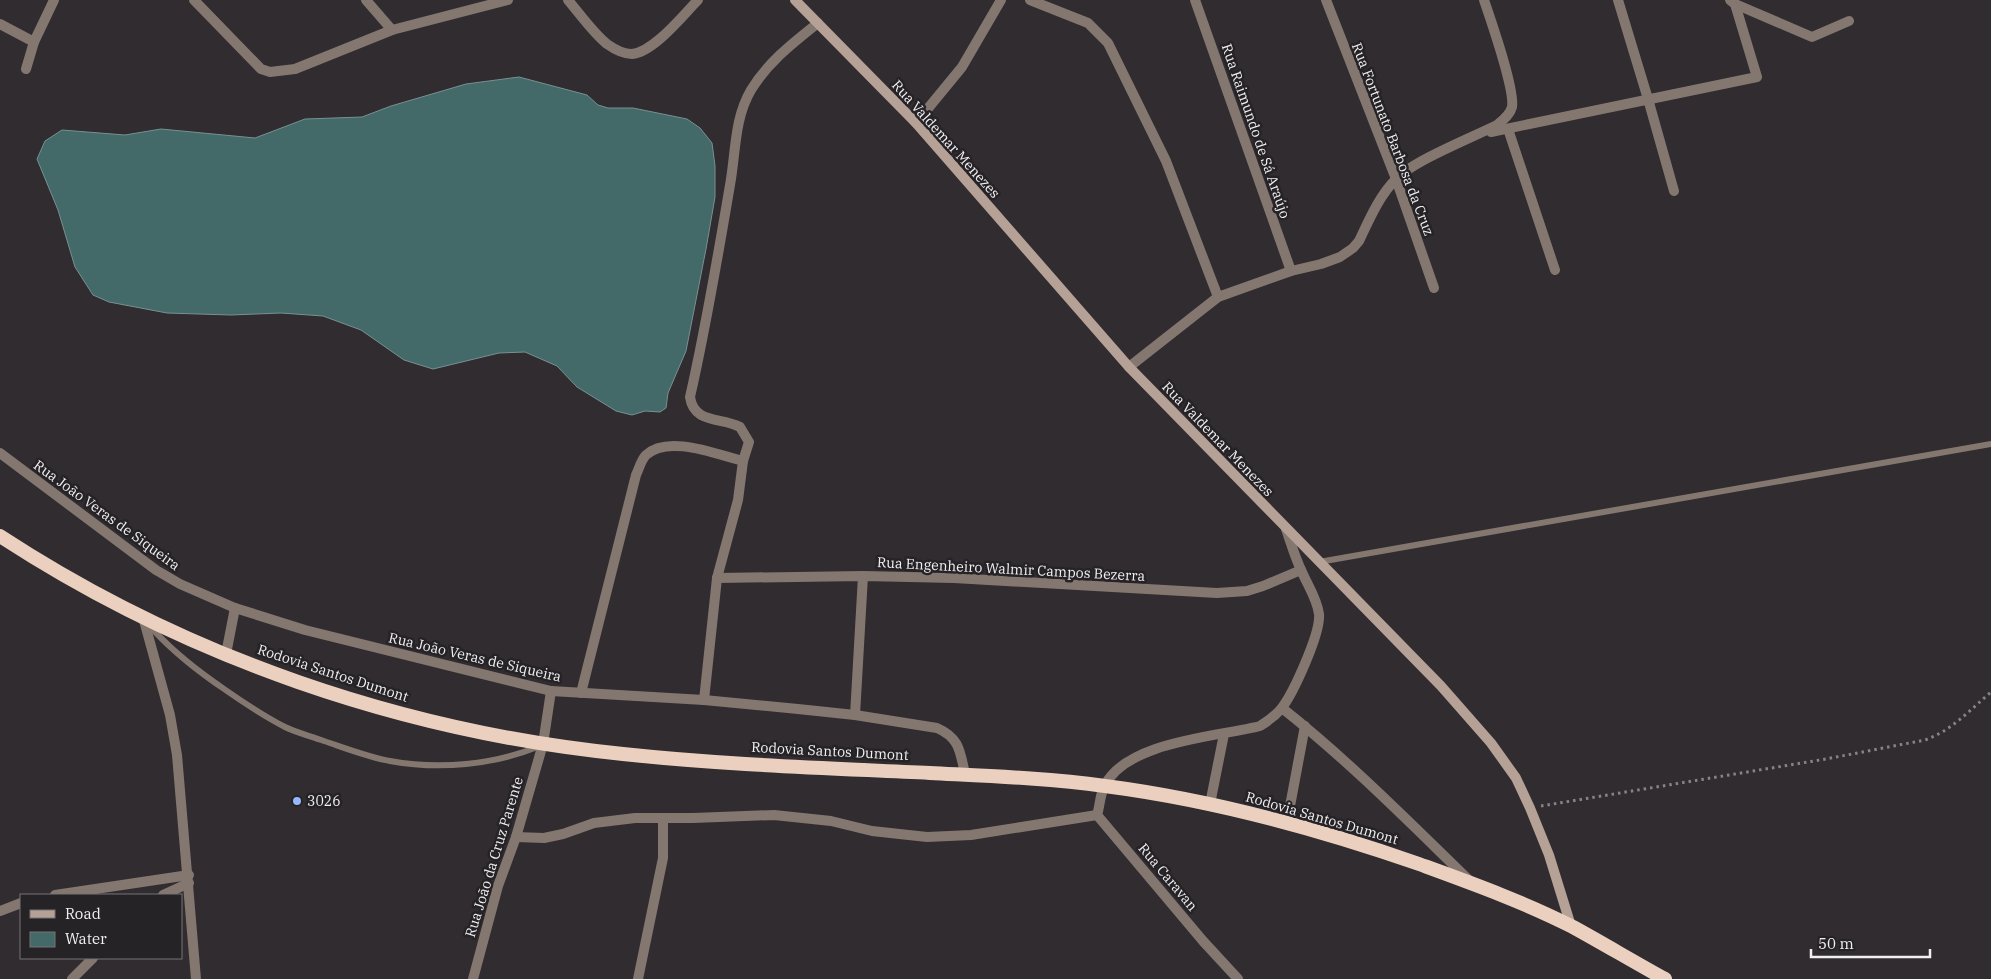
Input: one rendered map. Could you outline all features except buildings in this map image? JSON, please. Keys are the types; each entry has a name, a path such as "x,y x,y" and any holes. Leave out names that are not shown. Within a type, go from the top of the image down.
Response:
{"highway":[{"name":"Rodovia Santos Dumont","path":"0,536 61,574 143,618 226,654 334,694 420,719 543,744 622,754 694,760 965,774 1104,786 1210,804 1288,822 1356,842 1471,882 1571,926 1665,979"}],"main road":[{"name":"Rua Valdemar Menezes","path":"795,0 916,123 1128,367 1441,686 1491,743 1516,778 1530,808 1549,854 1571,926"}],"street":[{"path":"26,69 34,42 54,0"},
{"path":"194,0 261,69 270,72 295,69 392,30 508,0"},
{"path":"366,0 392,30"},
{"path":"568,0 606,43 623,53 632,54 650,45 671,28 698,0"},
{"path":"916,123 962,67 1001,0"},
{"path":"1030,0 1088,22 1108,43 1166,161 1218,297"},
{"name":"Rua Raimundo de Sá Araújo","path":"1196,0 1291,271"},
{"name":"Rua Fortunato Barbosa da Cruz","path":"1326,0 1396,179 1434,288"},
{"path":"1128,367 1218,297 1291,271 1321,264 1340,257 1359,241 1384,194 1396,179 1422,162 1497,125 1512,106 1510,86 1484,0"},
{"path":"1618,0 1674,191"},
{"path":"1477,135 1757,76 1732,2"},
{"path":"1732,2 1812,38 1849,21"},
{"path":"704,700 716,578 738,500 743,461 749,442 740,427 702,417 696,413 690,397 710,301 732,177 735,136 743,108 750,91 762,72 818,23"},
{"path":"0,24 34,42"},
{"path":"1508,129 1555,270"},
{"path":"580,693 636,475 644,457 656,448 670,446 704,450 743,461"},
{"name":"Rua João Veras de Siqueira","path":"0,453 156,570 180,584 236,608 314,633 551,691 704,700 855,714 937,728 948,733 958,746 965,774"},
{"path":"516,837 544,838 614,819 774,815 831,821 872,831 927,837 971,835 1097,815 1104,786 1114,774 1139,755 1172,744 1260,726 1271,719 1282,708 1301,673 1320,621 1316,601 1301,570 1286,529"},
{"name":"Rua Engenheiro Walmir Campos Bezerra","path":"716,578 863,576 1038,582 1136,590 1218,593 1247,591 1301,570"},
{"path":"855,714 863,576"},
{"path":"226,654 236,608"},
{"path":"143,618 173,731 179,772 189,879 196,979"},
{"name":"Rua João da Cruz Parente","path":"473,979 498,886 516,837 543,744 551,691"},
{"path":"1282,708 1394,807 1471,882"},
{"path":"1288,822 1304,726"},
{"path":"1210,804 1224,734"},
{"name":"Rua Caravan","path":"1097,815 1203,941 1238,979"},
{"path":"638,979 662,865 663,818"},
{"path":"63,894 189,879"},
{"path":"166,894 189,879"},
{"path":"0,911 20,903"},
{"path":"72,979 93,959"}],"lane":[{"path":"1319,562 1991,444"},
{"path":"143,618 158,636 192,666 247,706 286,728 344,748 390,761 439,766 483,763 525,752 543,744"}],"path":[{"path":"1530,808 1826,759 1925,740 1938,735 1951,726 1991,692"}],"water":[{"path":"519,77 587,95 598,105 608,108 633,108 687,119 700,128 712,143 715,166 715,197 706,249 686,351 668,393 666,408 660,412 645,411 632,415 616,411 577,387 557,366 525,352 499,353 433,369 404,360 361,330 323,316 281,313 231,315 167,313 109,302 93,295 75,267 58,210 37,159 45,141 62,130 125,135 161,129 255,138 305,119 362,117 391,106 466,84"}],"place":[{"name":"3026","path":"297,801"}]}
